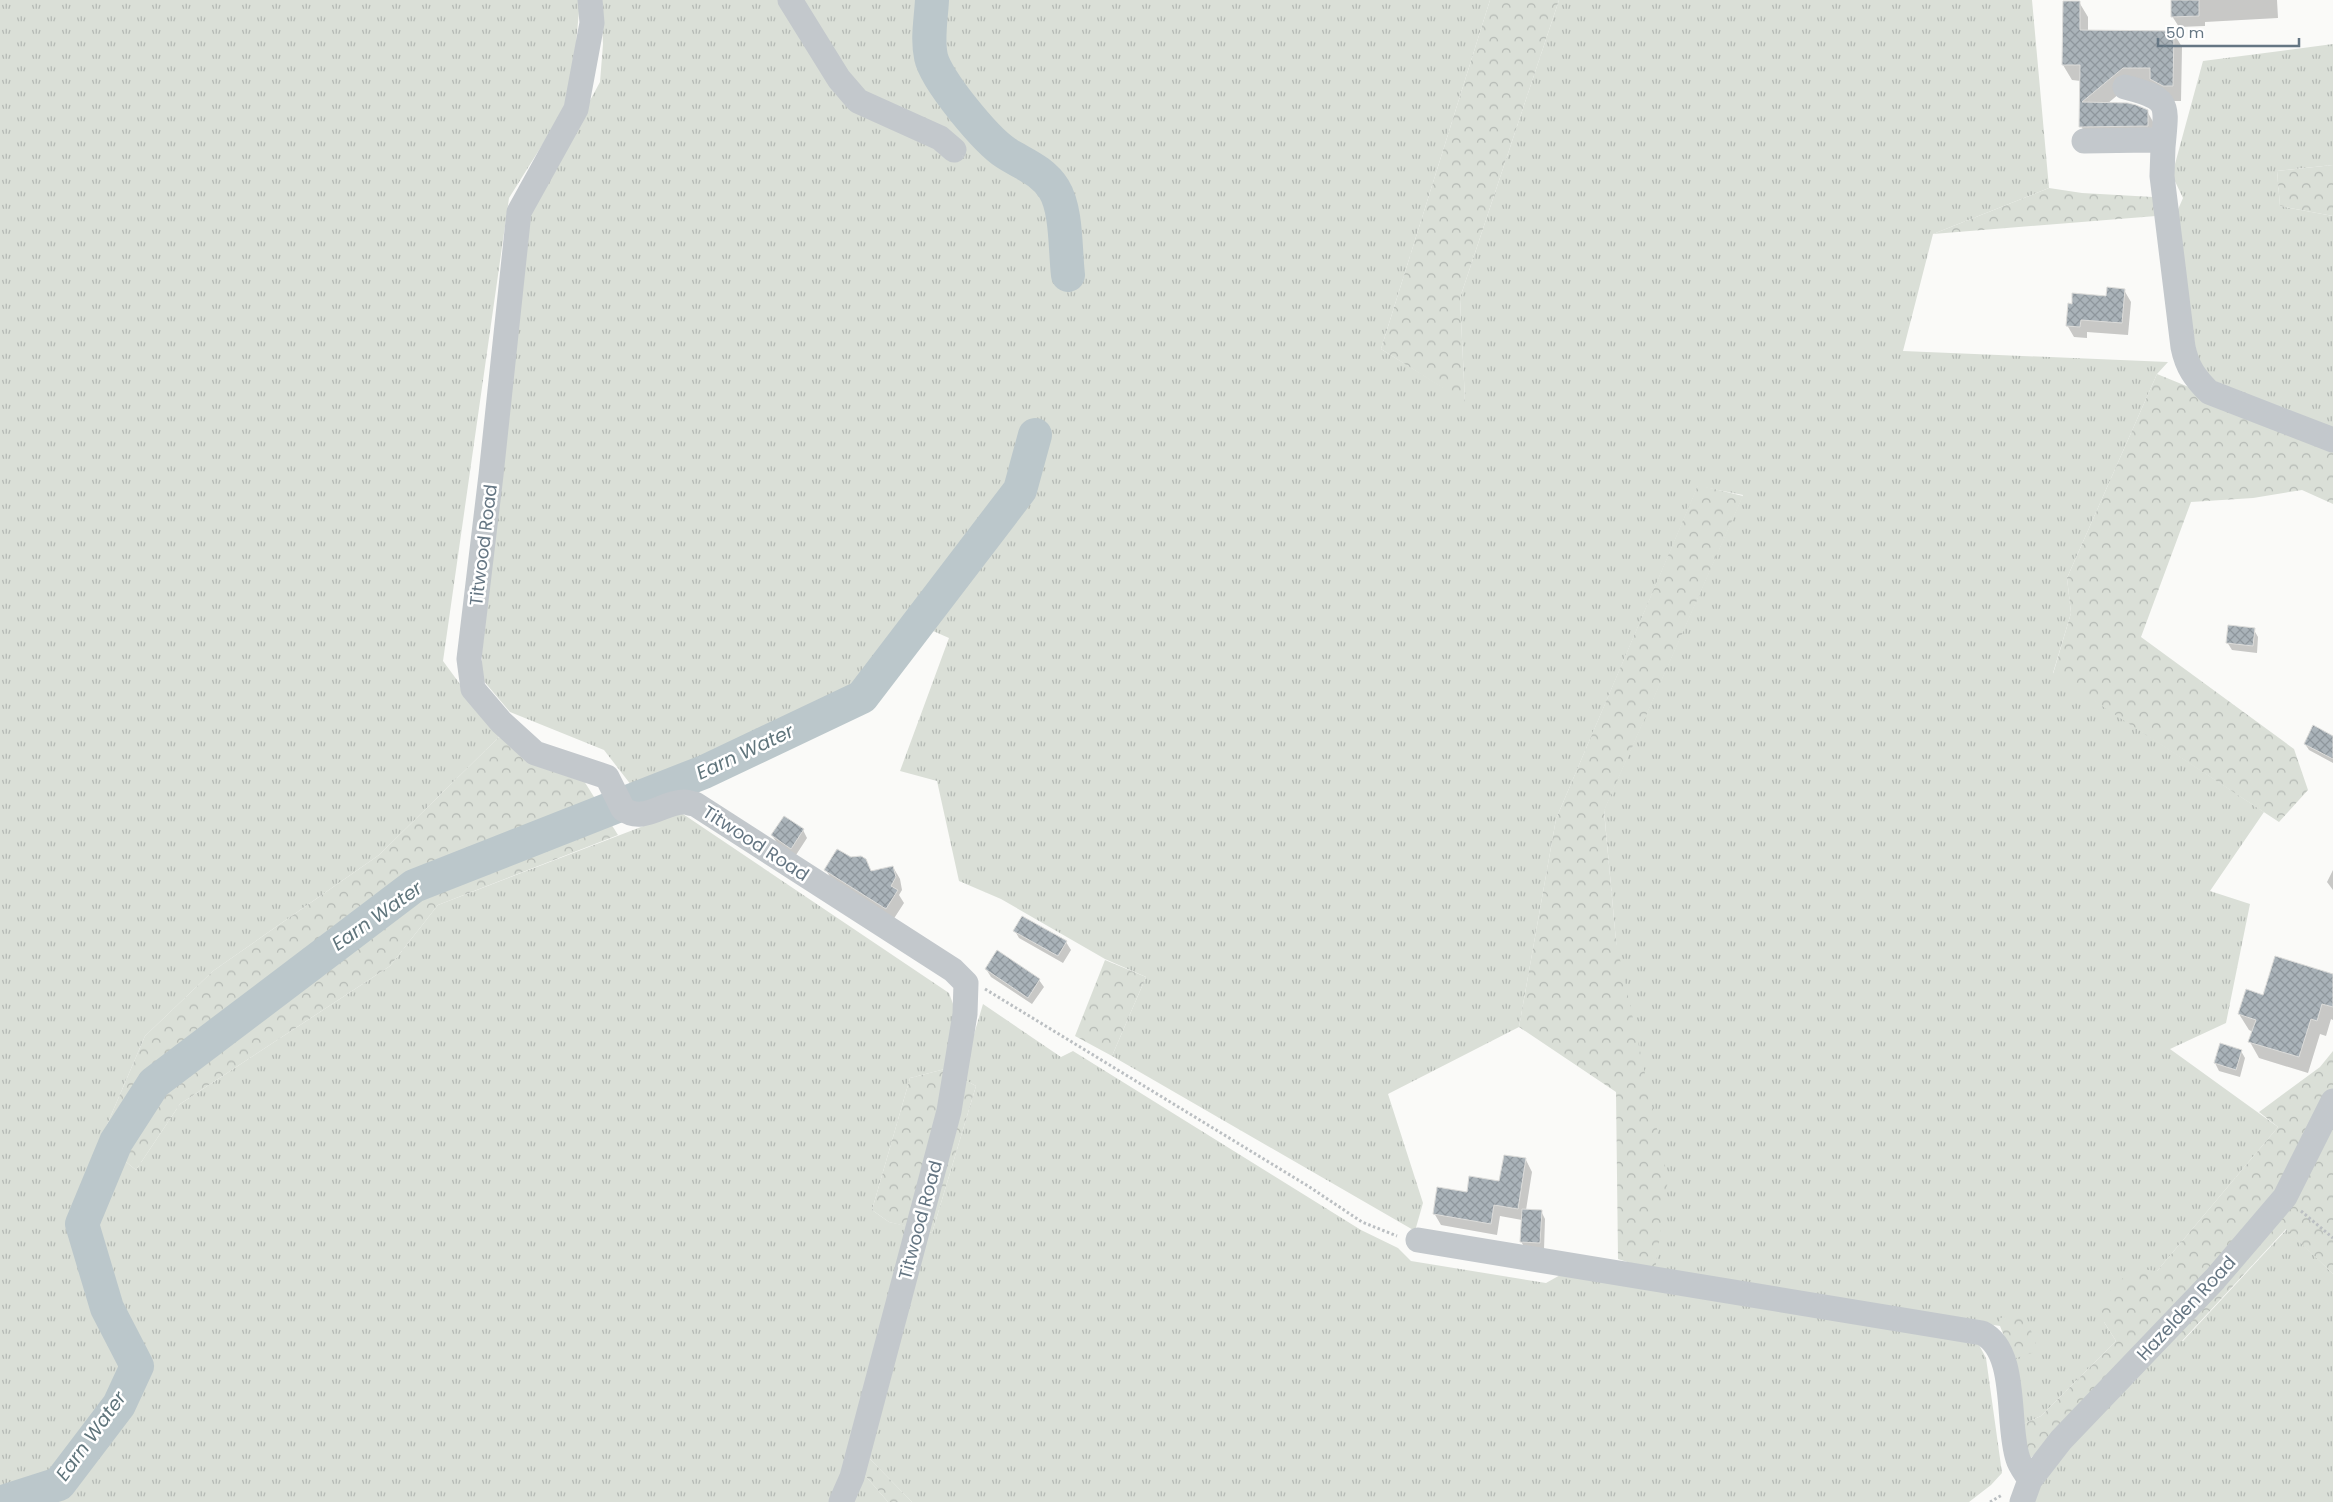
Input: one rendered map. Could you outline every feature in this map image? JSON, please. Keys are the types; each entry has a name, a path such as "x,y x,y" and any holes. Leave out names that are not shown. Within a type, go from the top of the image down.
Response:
{"street":[{"name":"Titwood Road","path":"590,0 592,23 576,109 519,212 491,476 469,658 473,689 501,722 535,753 607,777 623,810 634,816 682,802 695,804 953,970 966,983 965,1014 949,1111 852,1477 841,1502"},
{"path":"790,0 839,79 858,101 940,138 954,150"},
{"path":"2125,87 2152,94 2162,101 2166,111 2162,147 2162,176 2186,364 2195,378 2209,392 2333,440"},
{"path":"2084,141 2150,140 2157,141 2162,147"},
{"name":"Hazelden Road","path":"2026,1491 2061,1440 2215,1279 2285,1197 2333,1101"},
{"path":"1418,1240 1982,1333 1990,1337 2002,1353 2018,1460 2026,1491"}],"path":[{"path":"966,983 991,991 1362,1222 1390,1235 1418,1240"},
{"path":"2285,1197 2333,1238"}],"green space":[{"path":"0,0 580,0 571,99 509,198 443,661 499,737 379,855 213,971 145,1036 100,1141 136,1170 180,1104 390,966 438,905 680,812 949,993 956,1012 945,1069 910,1078 872,1210 889,1222 911,1227 847,1466 830,1502 0,1502"},
{"path":"601,0 1490,0 1381,349 1465,401 1460,298 1559,0 2032,0 2049,188 1933,234 1903,351 2168,362 2157,374 2067,578 2071,613 2053,673 2264,812 2210,891 2250,904 2226,1023 2170,1049 2278,1127 2157,1271 2104,1322 2116,1341 2041,1416 2019,1426 2013,1359 2001,1318 2000,1326 1655,1271 1616,941 1604,810 1743,495 1698,486 1556,819 1519,1027 1388,1094 1423,1203 1415,1231 1112,1056 1146,977 1105,959 1001,899 959,881 937,781 900,771 949,638 924,627 803,731 687,791 645,803 604,750 510,712 482,679 482,651 531,210 600,82 603,44"},
{"path":"1490,0 1559,0 1460,298 1465,402 1381,349"},
{"path":"2333,44 2333,165 2277,171 2280,206 2333,216 2333,433 2212,380 2197,359 2176,214 2183,198 2172,175 2203,61"},
{"path":"2333,165 2333,216 2280,206 2277,171"},
{"path":"2049,188 2082,193 2153,197 2156,216 1933,234"},
{"path":"2157,374 2333,446 2333,504 2302,490 2253,498 2191,502 2141,637 2294,749 2308,790 2279,822 2053,674 2071,613 2067,578"},
{"path":"1698,485 1743,496 1604,811 1616,941 1668,1179 1655,1271 1618,1259 1616,1092 1519,1027 1556,819"},
{"path":"499,737 584,781 618,835 438,905 390,966 180,1104 136,1170 100,1141 145,1036 213,971 379,855"},
{"path":"1105,960 1146,977 1112,1056 1075,1036"},
{"path":"983,1004 1061,1057 1073,1051 1361,1230 1398,1248 1411,1261 1546,1283 1562,1274 1978,1343 1986,1358 2002,1473 1991,1485 1969,1502 912,1502 867,1456 924,1231 932,1233 976,1086 961,1078"},
{"path":"2333,1051 2333,1274 2286,1229 2182,1341 2150,1334 2030,1459 2019,1426 2041,1416 2116,1341 2104,1322 2100,1301 2133,1268 2157,1271 2278,1127 2259,1112 2320,1067"},
{"path":"945,1069 976,1086 932,1233 889,1222 872,1210 910,1078"},
{"path":"2287,1229 2333,1274 2333,1502 2020,1502 2163,1336 2183,1341"},
{"path":"2025,1313 2038,1351 2013,1359 2000,1326 2000,1318"},
{"path":"867,1456 912,1502 888,1502 863,1473"},
{"path":"863,1473 888,1502 851,1502"}],"building":[{"path":"2171,0 2199,0 2199,16 2171,17"},
{"path":"2063,1 2080,1 2080,30 2174,31 2173,86 2163,86 2150,79 2150,68 2123,68 2082,102 2128,103 2136,105 2148,110 2148,126 2079,127 2080,65 2062,65"},
{"path":"2107,287 2125,289 2122,323 2081,320 2080,327 2066,326 2068,303 2072,304 2072,293 2106,296"},
{"path":"2228,625 2255,628 2253,646 2226,643"},
{"path":"2313,725 2333,736 2333,759 2304,744"},
{"path":"784,816 804,829 791,849 771,835"},
{"path":"837,849 851,857 861,856 866,859 871,871 893,866 896,877 891,886 898,890 886,909 824,870"},
{"path":"1022,916 1067,941 1058,956 1013,931"},
{"path":"997,950 1040,979 1028,998 985,969"},
{"path":"2275,956 2333,974 2333,1007 2322,1004 2317,1021 2311,1019 2299,1057 2248,1042 2256,1020 2238,1014 2246,989 2263,995"},
{"path":"2220,1043 2242,1050 2236,1070 2214,1063"},
{"path":"1504,1155 1526,1158 1518,1209 1494,1205 1491,1224 1433,1214 1437,1187 1467,1192 1469,1176 1499,1181"},
{"path":"1522,1209 1542,1210 1540,1243 1520,1242"}],"waterway":[{"name":"Earn Water","path":"932,0 929,43 935,67 963,109 987,136 1006,153 1038,172 1054,189 1061,208 1065,230 1068,275"},
{"name":"Earn Water","path":"3,1502 59,1484 119,1405 137,1366 107,1308 82,1224 116,1142 154,1083 414,886 704,772 862,697 1020,490 1035,435"}]}
